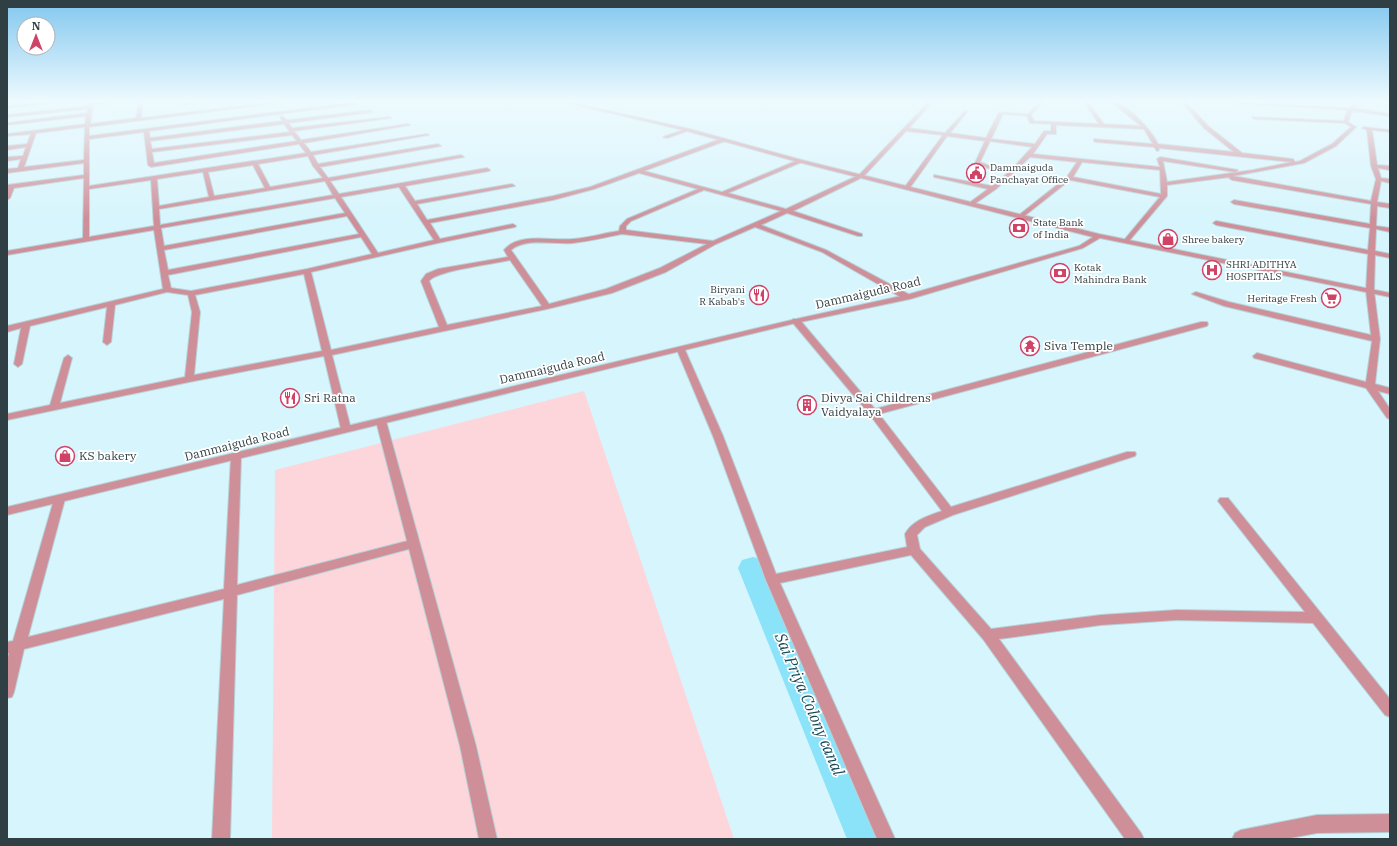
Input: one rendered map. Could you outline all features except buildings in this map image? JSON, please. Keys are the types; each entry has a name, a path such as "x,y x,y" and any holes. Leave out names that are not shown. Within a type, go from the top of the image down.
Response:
{"street":[{"path":"20,170 31,140"},
{"path":"86,239 87,140"},
{"path":"147,140 151,151 151,165 310,140"},
{"path":"151,151 225,140"},
{"path":"87,188 254,164 393,140"},
{"path":"426,222 553,198 592,188 722,140"},
{"path":"725,140 800,161 1099,236 1127,240 1390,295"},
{"path":"7,417 547,307 609,291 663,270 714,243 861,176 893,140"},
{"path":"907,188 916,173 941,140"},
{"path":"988,140 977,162 979,164 1014,170"},
{"path":"999,140 1036,146"},
{"path":"971,204 994,188 1014,170 1030,155 1040,140"},
{"path":"1101,140 1240,154 1302,162"},
{"path":"1127,240 1164,196 1164,184 1160,159 1153,140"},
{"path":"1223,140 1240,154"},
{"path":"1164,184 1218,175 1253,172 1302,162 1334,145 1339,140"},
{"path":"1371,140 1374,166 1379,179 1374,203 1370,291 1376,339 1370,386 1390,416"},
{"path":"300,142 310,154 316,166 376,256"},
{"path":"7,148 29,145"},
{"path":"316,166 438,146"},
{"path":"1030,155 1162,170"},
{"path":"7,159 24,157"},
{"path":"156,208 461,157"},
{"path":"1160,159 1253,172"},
{"path":"7,171 87,161"},
{"path":"721,194 800,161"},
{"path":"1021,216 1069,178 1080,161"},
{"path":"254,164 268,189"},
{"path":"1374,166 1390,168"},
{"path":"7,253 487,170"},
{"path":"205,171 212,199"},
{"path":"638,171 787,211 860,235"},
{"path":"1218,175 1390,206"},
{"path":"7,198 9,187 87,176"},
{"path":"936,176 994,188"},
{"path":"154,178 157,226 167,290"},
{"path":"1069,178 1164,196"},
{"path":"1379,179 1390,181"},
{"path":"401,184 438,241"},
{"path":"414,203 512,186"},
{"path":"622,232 623,226 629,220 702,189"},
{"path":"1234,202 1390,230"},
{"path":"161,249 348,214"},
{"path":"1216,223 1390,256"},
{"path":"755,225 824,251 907,297"},
{"path":"7,329 167,290 191,293 307,271 438,241 513,226"},
{"path":"547,307 507,250 514,244 530,241 573,241 622,232 714,243"},
{"path":"165,273 362,235"},
{"name":"Dammaiguda Road","path":"7,511 681,350 796,321 907,297 1081,247 1099,236"},
{"path":"444,328 425,281 429,276 440,271 512,258"},
{"path":"307,271 346,430"},
{"path":"189,379 196,312 191,293"},
{"path":"1196,294 1227,304 1376,339"},
{"path":"107,342 111,304"},
{"path":"796,321 873,413 949,512"},
{"path":"873,413 1204,324"},
{"path":"18,364 26,325"},
{"path":"681,350 718,436 772,580 886,839"},
{"path":"1257,356 1390,392"},
{"path":"54,407 68,358"},
{"path":"380,421 468,746 488,839"},
{"path":"1131,454 949,512 921,524 911,534 914,550 988,635 1135,839"},
{"path":"221,839 236,457"},
{"path":"7,692 13,647 59,499"},
{"path":"1224,501 1390,710"},
{"path":"13,647 231,592 414,543"},
{"path":"772,580 914,550"},
{"path":"988,635 1101,620 1177,615 1318,618"},
{"path":"1241,839 1317,824 1390,823"}],"shaded area":[{"path":"584,391 734,839 272,839 275,470"}],"waterway":[{"name":"Sai Priya Colony canal","path":"753,568 868,839"}],"place":[{"name":"Dammaiguda Panchayat Office","path":"976,173"},
{"name":"State Bank of India","path":"1019,228"},
{"name":"Shree bakery","path":"1168,239"},
{"name":"SHRI ADITHYA HOSPITALS","path":"1212,270"},
{"name":"Kotak Mahindra Bank","path":"1060,273"},
{"name":"Biryani R Kabab's","path":"759,295"},
{"name":"Heritage Fresh","path":"1331,298"},
{"name":"Siva Temple","path":"1030,346"},
{"name":"Sri Ratna","path":"290,398"},
{"name":"Divya Sai Childrens Vaidyalaya","path":"807,405"},
{"name":"KS bakery","path":"65,456"}]}
